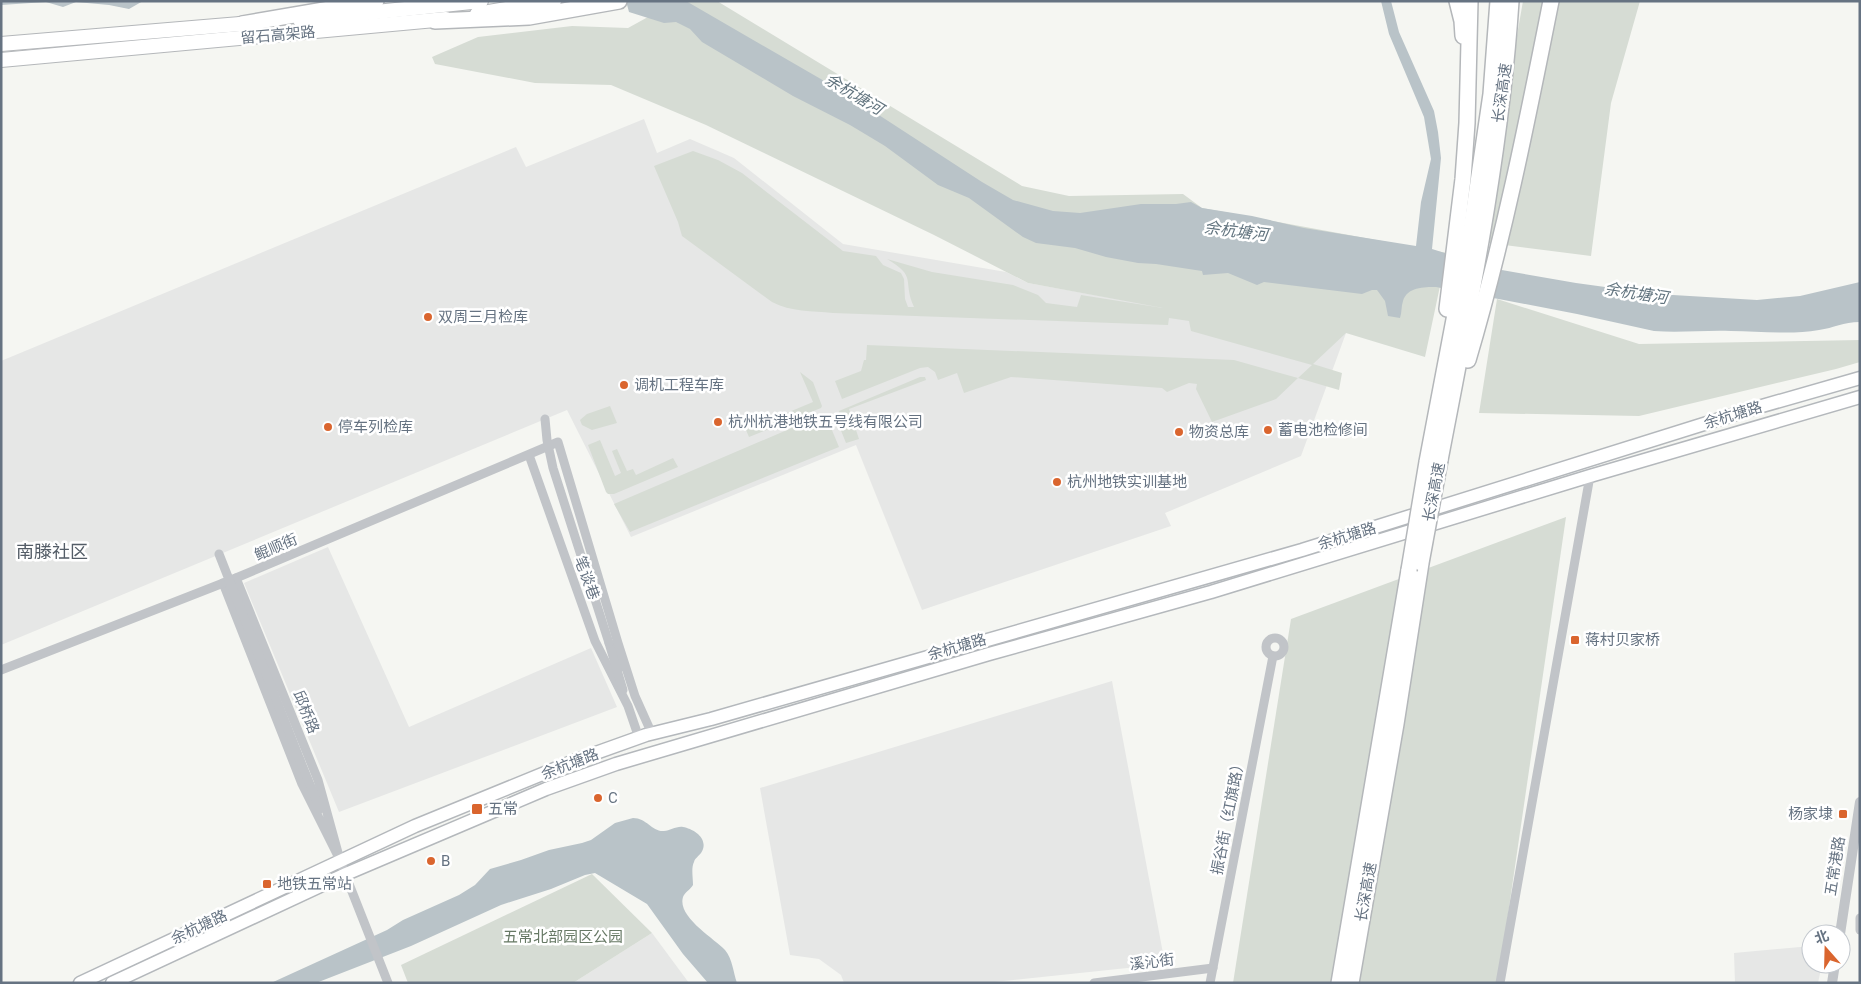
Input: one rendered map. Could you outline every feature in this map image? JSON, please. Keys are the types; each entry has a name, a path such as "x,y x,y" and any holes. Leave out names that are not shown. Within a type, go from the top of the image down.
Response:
{"highway":[{"path":"242,24 376,1"},
{"name":"留石高架路","path":"1,44 333,18 481,1"},
{"name":"留石高架路","path":"1,60 435,21 554,1"},
{"path":"435,21 529,18 619,1"},
{"path":"1456,1 1462,21 1467,71 1467,123"},
{"path":"1438,440 1449,291 1467,123 1470,1"},
{"name":"长深高速","path":"1475,240 1491,94 1498,1"},
{"name":"长深高速","path":"1339,983 1507,60 1510,1"},
{"path":"1438,440 1485,300 1519,160 1551,1"},
{"path":"1,35 112,35"},
{"path":"1,69 109,51"},
{"name":"长深高速","path":"1350,983 1396,724 1415,566"}],"main road":[{"name":"余杭塘路","path":"80,983 424,822 579,759 639,738 1302,550 1755,408 1860,378"},
{"name":"余杭塘路","path":"112,983 346,874 546,789 616,764 989,654 1211,592 1590,476 1860,397"}],"street":[{"name":"笔谈巷","path":"545,419 553,468 639,738"},
{"name":"笔谈巷","path":"558,442 635,696"},
{"name":"鲲顺街","path":"1,670 236,578 558,442"},
{"name":"笔谈巷","path":"529,455 594,640 628,706"},
{"path":"1500,983 1590,476"},
{"name":"邱桥路","path":"219,554 388,983"},
{"name":"邱桥路","path":"236,578 318,780 340,860"},
{"name":"邱桥路","path":"223,583 302,784 340,860"},
{"name":"笔谈巷","path":"609,642 652,734"},
{"name":"振谷街（红旗路）","path":"1210,983 1273,656"},
{"name":"五常港路","path":"1842,924 1857,834 1860,802"},
{"path":"1860,918 1860,930"},
{"name":"溪沁街","path":"1094,983 1212,968"}],"shaded area":[{"path":"644,119 657,153 690,139 734,158 843,244 1006,272 1028,283 1228,319 1346,333 1301,456 1165,513 1171,526 922,610 856,445 631,537 567,410 1,645 1,361 516,147 526,167"},
{"path":"328,547 409,727 591,648 617,707 339,812 244,583"},
{"path":"1112,681 1165,964 985,983 844,983 841,975 819,959 790,955 760,788"},
{"path":"652,933 689,983 573,983"},
{"path":"1801,947 1801,974 1820,974 1818,983 1735,983 1734,953"}],"green space":[{"path":"677,1 717,1 1022,186 1069,196 1183,194 1202,208 1447,253 1425,357 1346,333 1313,364 1342,373 1339,390 1298,378 1312,365 1191,331 1189,321 1169,318 1168,325 833,313 787,308 772,302 682,236 654,166 693,151 718,160 742,173 843,251 876,256 883,265 901,273 904,279 905,299 908,307 914,307 906,275 903,270 887,259 932,272 1013,285 1038,295 1046,303 1077,307 1081,295 1163,308 1028,283 934,235 706,125 611,85 535,83 435,64 432,57 478,37 572,26 628,28"},
{"path":"1523,1 1640,1 1611,103 1591,256 1481,242"},
{"path":"1497,299 1639,344 1860,340 1860,362 1639,416 1479,413"},
{"path":"867,345 1234,360 1298,378 1276,399 1212,422 1196,389 1197,384 1189,383 1167,392 1162,388 1011,377 964,393 957,373 938,380 935,372 928,367 920,368 842,399 835,381 861,371 864,360 866,360"},
{"path":"800,372 813,382 822,406 821,408 749,437 746,430 813,402"},
{"path":"920,377 925,377 926,380 849,409 859,439 846,443 838,423 839,411"},
{"path":"610,406 617,423 592,430 582,425 580,420 587,414"},
{"path":"822,417 829,423 839,447 630,532 614,504 815,418"},
{"path":"600,440 615,476 621,473 612,451 617,449 627,471 633,469 636,475 673,458 678,467 614,494 608,494 588,445"},
{"path":"1566,517 1498,983 1233,983 1291,619"},
{"name":"五常北部园区公园","path":"592,874 652,933 573,983 408,983 401,965"}],"water":[{"path":"1,1 143,1 129,9 76,2 63,7 46,2 1,5"},
{"name":"余杭塘河","path":"626,1 686,1 845,93 1013,200 1053,211 1080,213 1141,204 1191,202 1202,208 1252,216 1304,228 1416,246 1421,202 1431,159 1424,117 1389,34 1381,1 1391,1 1399,32 1434,111 1438,132 1441,158 1432,249 1496,269 1656,294 1757,300 1800,296 1860,282 1860,322 1797,332 1654,331 1436,287 1416,289 1408,293 1403,301 1400,318 1388,316 1385,301 1377,290 1362,294 1264,282 1257,285 1228,273 1203,275 1202,271 1138,263 1106,257 1075,248 1036,243 1023,237 969,198 938,185 885,146 850,125 793,96 702,42 690,29 676,22 664,23 629,12"},
{"path":"633,818 642,820 660,831 680,827 687,828 696,832 702,839 704,843 703,848 693,864 693,885 683,897 683,905 685,912 691,919 728,954 737,983 708,983 683,954 647,904 595,873 501,905 411,946 316,983 271,983 459,895 475,885 490,869 549,850 591,840 615,823"}],"place":[{"name":"双周三月检库","path":"428,317"},
{"name":"调机工程车库","path":"624,385"},
{"name":"杭州杭港地铁五号线有限公司","path":"718,422"},
{"name":"停车列检库","path":"328,427"},
{"name":"蓄电池检修间","path":"1268,430"},
{"name":"物资总库","path":"1179,432"},
{"name":"杭州地铁实训基地","path":"1057,482"},
{"name":"蒋村贝家桥","path":"1575,640"},
{"name":"C","path":"598,798"},
{"name":"五常","path":"477,809"},
{"name":"杨家埭","path":"1843,814"},
{"name":"B","path":"431,861"},
{"name":"地铁五常站","path":"267,884"}],"district":[{"name":"南滕社区","path":"52,551"}]}
